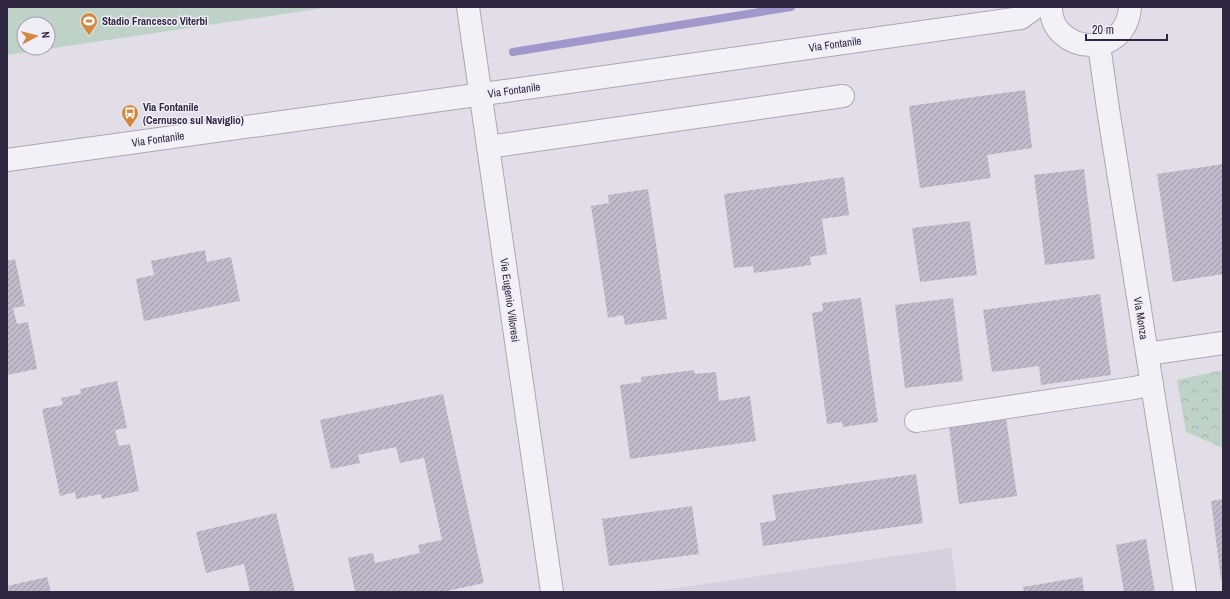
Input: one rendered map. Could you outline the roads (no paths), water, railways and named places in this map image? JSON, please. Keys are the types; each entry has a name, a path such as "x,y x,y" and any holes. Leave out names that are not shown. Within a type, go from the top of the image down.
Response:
{"street":[{"name":"Vie Eugenio Villoresi","path":"468,7 552,592"},
{"path":"1051,7 1055,23 1062,33"},
{"path":"1099,44 1107,42 1118,34 1135,9"},
{"name":"Via Fontanile","path":"7,160 480,95 1028,12 1073,41 1086,45 1099,44"},
{"name":"Via Monza","path":"1099,44 1185,592"},
{"path":"488,147 843,96"},
{"path":"1147,354 1223,343"},
{"path":"916,421 1152,384"}],"waterway":[{"path":"513,52 791,7"}],"place":[{"name":"Stadio Francesco Viterbi","path":"89,36"},
{"name":"Via Fontanile (Cernusco sul Naviglio)","path":"130,128"}]}
